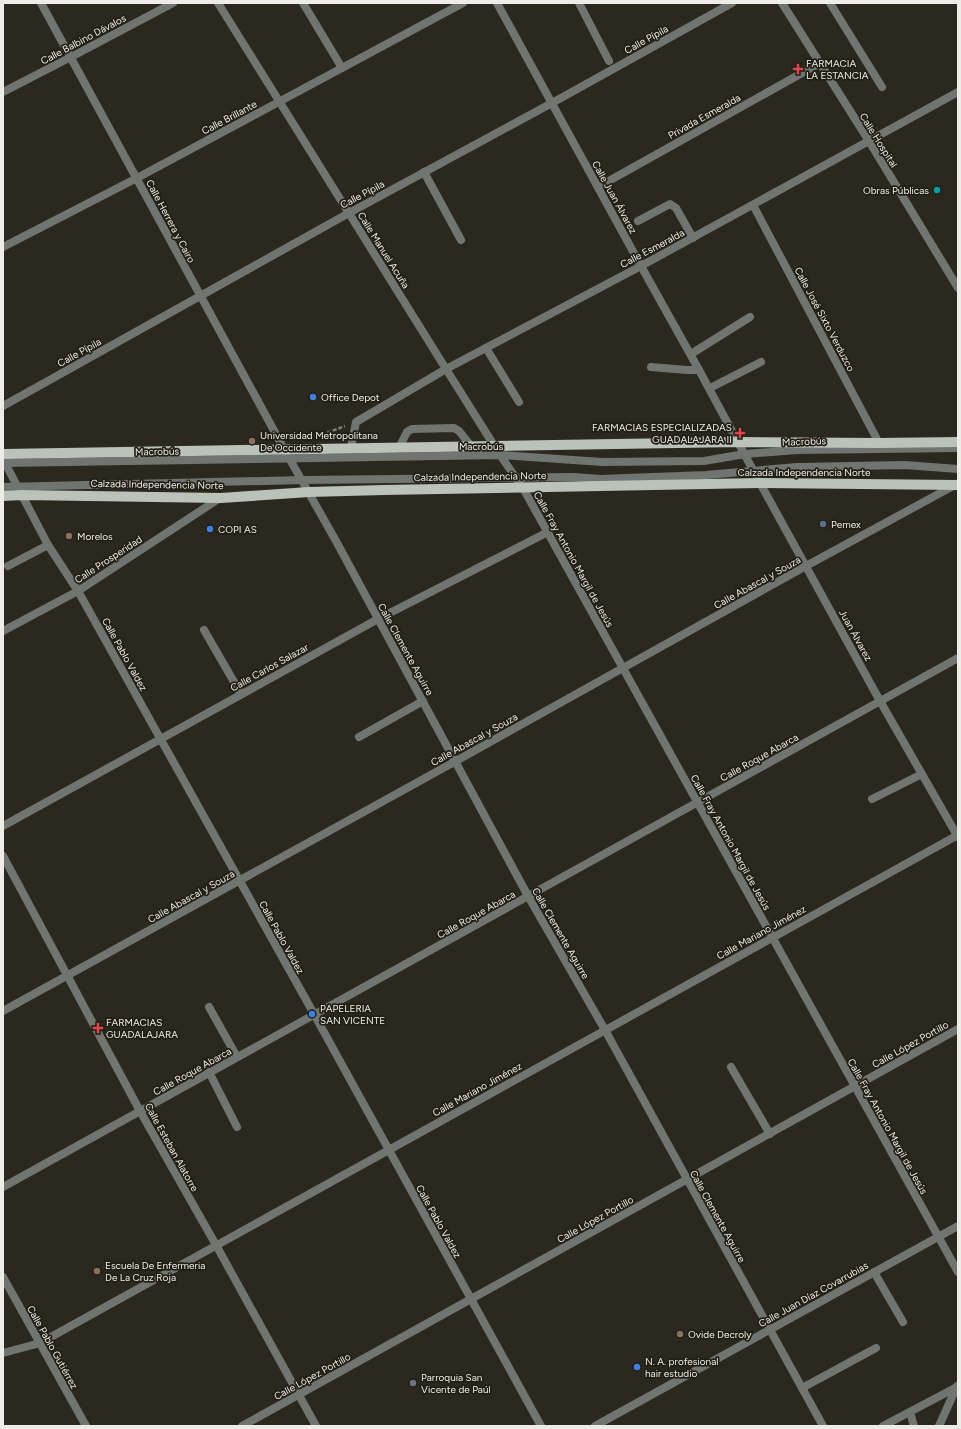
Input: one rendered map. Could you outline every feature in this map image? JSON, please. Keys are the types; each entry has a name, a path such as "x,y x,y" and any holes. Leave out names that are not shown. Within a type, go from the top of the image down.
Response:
{"main road":[{"path":"4,460 400,446 739,442 958,442"},
{"name":"Calzada Independencia Norte","path":"3,496 20,490 221,498 309,492 523,488 760,484 957,485"}],"street":[{"name":"Calle Herrera y Cairo","path":"41,3 284,449"},
{"name":"Calle Balbino Dávalos","path":"3,92 173,3"},
{"name":"Calle Manuel Acuña","path":"218,3 494,446"},
{"path":"303,3 342,68"},
{"name":"Calle Brillante","path":"3,247 136,178 463,3"},
{"name":"Calle Juan Álvarez","path":"497,3 739,442"},
{"path":"579,3 609,61"},
{"name":"Calle Pípila","path":"3,406 200,295 732,3"},
{"name":"Calle Hospital","path":"782,3 869,141 958,288"},
{"path":"830,3 882,88"},
{"name":"Privada Esmeralda","path":"598,187 820,63"},
{"name":"Calle Esmeralda","path":"356,422 446,369 693,238 958,92"},
{"path":"424,172 461,240"},
{"path":"638,221 670,204 676,208 693,238"},
{"name":"Calle José Sixto Verduzco","path":"753,205 879,443"},
{"path":"691,354 750,317"},
{"path":"486,348 519,402"},
{"path":"710,388 761,362"},
{"path":"651,367 699,370"},
{"path":"351,448 356,422"},
{"path":"400,446 407,432 412,429 444,428 456,430 470,446"},
{"name":"Juan Álvarez","path":"739,442 760,484 880,701 958,836"},
{"name":"Calle Fray Antonio Margil de Jesús","path":"494,446 523,488 548,532 958,1272"},
{"name":"Macrobús","path":"4,460 290,459 500,455 602,462 704,460 745,454 797,450 958,448"},
{"name":"Calle Clemente Aguirre","path":"284,449 303,480 528,896 604,1030 823,1426"},
{"name":"Calle Pablo Valdez","path":"4,460 48,545 78,591 314,1014 541,1426"},
{"path":"3,487 20,490 303,480 616,478 706,475 797,467 890,466 958,469"},
{"name":"Calle Abascal y Souza","path":"3,1011 806,566 957,485"},
{"name":"Calle Prosperidad","path":"3,631 78,591 221,498"},
{"name":"Calle Carlos Salazar","path":"3,826 378,619 548,532"},
{"path":"8,566 48,545"},
{"path":"204,630 241,694"},
{"name":"Calle Roque Abarca","path":"3,1187 958,658"},
{"path":"359,737 424,702"},
{"path":"872,799 922,774"},
{"name":"Calle Mariano Jiménez","path":"3,1353 40,1343 772,937 958,836"},
{"name":"Calle Esteban Alatorre","path":"3,856 140,1111 316,1426"},
{"path":"209,1007 237,1057"},
{"name":"Calle López Portillo","path":"242,1426 958,1029"},
{"path":"731,1066 770,1134"},
{"path":"209,1072 237,1128"},
{"name":"Calle Juan Díaz Covarrubias","path":"595,1426 958,1226"},
{"path":"874,1272 902,1322"},
{"name":"Calle Pablo Gutiérrez","path":"3,1277 86,1426"},
{"path":"802,1388 876,1348"},
{"path":"883,1426 957,1386"},
{"path":"939,1426 957,1386"},
{"path":"910,1412 914,1426"}],"path":[{"path":"313,438 356,422"}],"place":[{"name":"FARMACIA LA ESTANCIA","path":"798,69"},
{"name":"Obras Públicas","path":"937,190"},
{"name":"Office Depot","path":"313,397"},
{"name":"FARMACIAS ESPECIALIZADAS GUADALAJARA II","path":"740,433"},
{"name":"Universidad Metropolitana De Occidente","path":"252,441"},
{"name":"Pemex","path":"823,524"},
{"name":"COPI AS","path":"210,529"},
{"name":"Morelos","path":"69,536"},
{"name":"PAPELERIA SAN VICENTE","path":"312,1014"},
{"name":"FARMACIAS GUADALAJARA","path":"98,1028"},
{"name":"Escuela De Enfermeria De La Cruz Roja","path":"97,1271"},
{"name":"Ovide Decroly","path":"680,1334"},
{"name":"N. A. profesional hair estudio","path":"637,1367"},
{"name":"Parroquia San Vicente de Paúl","path":"413,1383"}]}
